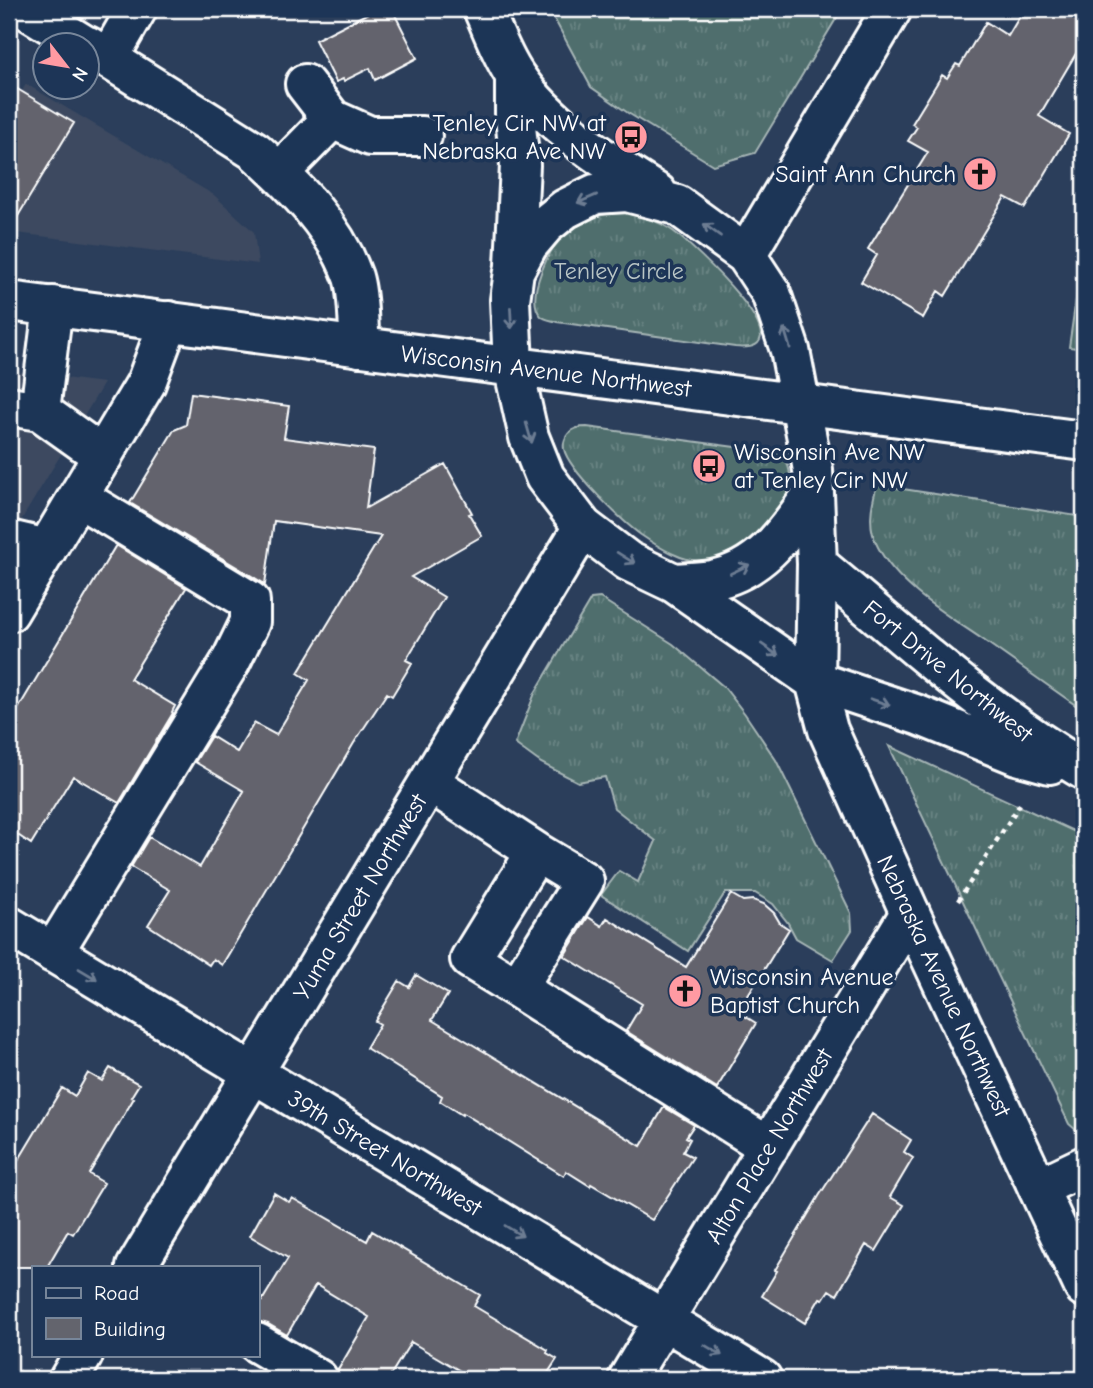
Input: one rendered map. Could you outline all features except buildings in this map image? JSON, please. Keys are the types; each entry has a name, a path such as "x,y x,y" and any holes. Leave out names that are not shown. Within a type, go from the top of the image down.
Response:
{"street":[{"path":"26,9 64,32"},
{"path":"102,42 137,9"},
{"path":"483,9 515,76 547,113 613,166 677,205 746,255 892,9"},
{"path":"102,55 255,151 323,220 354,279 360,347"},
{"path":"515,76 515,117 520,165 510,300 513,366 529,438 545,477 583,527 628,561 674,583 815,681"},
{"path":"305,84 332,120 370,136 422,136"},
{"path":"279,173 332,120"},
{"path":"514,271 528,245 545,225 565,209 595,194 627,192 677,205"},
{"name":"Nebraska Avenue Northwest","path":"746,255 771,293 787,337 802,404 813,470 817,564 815,681 828,730 1084,1287"},
{"name":"Wisconsin Avenue Northwest","path":"9,300 1084,441"},
{"path":"53,306 24,409 103,456"},
{"path":"9,612 146,383 169,321"},
{"path":"674,583 713,580 744,569 776,546 813,494"},
{"path":"53,953 231,661 250,622 250,601 78,497"},
{"name":"Yuma Street Northwest","path":"138,1266 583,527"},
{"path":"9,540 47,549"},
{"name":"Fort Drive Northwest","path":"817,564 994,709 1038,743 1084,772"},
{"name":"Fort Drive Northwest","path":"815,681 918,715 1017,755 1084,772"},
{"path":"429,782 584,881 517,988"},
{"path":"536,852 470,959 769,1147"},
{"name":"Alton Place Northwest","path":"628,1379 910,913"},
{"name":"39th Street Northwest","path":"9,926 762,1379"},
{"path":"1038,1188 1084,1166"},
{"path":"259,1344 318,1379"},
{"path":"69,1379 82,1356"}],"path":[{"path":"958,901 1022,801"}],"shaded area":[{"path":"26,84 32,88 32,102 56,102 214,195 254,232 258,264 9,232 9,113"},
{"path":"9,371 104,383 19,524 9,522"}],"green space":[{"path":"549,9 842,9 755,153 713,165 591,87"},
{"name":"Tenley Circle","path":"622,212 667,227 700,255 739,296 754,317 761,334 756,345 735,347 557,322 541,316 535,297 537,285 553,248 560,239 572,227 586,220"},
{"path":"1084,244 1084,349 1069,347"},
{"path":"587,427 780,453 789,467 790,476 788,496 782,514 774,524 725,559 695,561 671,553 633,528 597,495 575,469 564,449 564,441 572,430"},
{"path":"877,485 1084,517 1084,711 939,610 898,574 878,547 872,532 872,509"},
{"path":"600,598 673,644 724,687 776,760 851,913 852,930 833,960 796,938 773,904 755,893 725,893 688,951 601,895 619,871 638,882 656,841 614,808 605,777 578,782 541,763 515,744 535,693 591,599"},
{"path":"889,746 1084,836 1084,1137 1069,1124"}],"place":[{"name":"Tenley Cir NW at Nebraska Ave NW","path":"631,137"},
{"name":"Saint Ann Church","path":"980,174"},
{"name":"Wisconsin Ave NW at Tenley Cir NW","path":"709,466"},
{"name":"Wisconsin Avenue Baptist Church","path":"685,991"}]}
